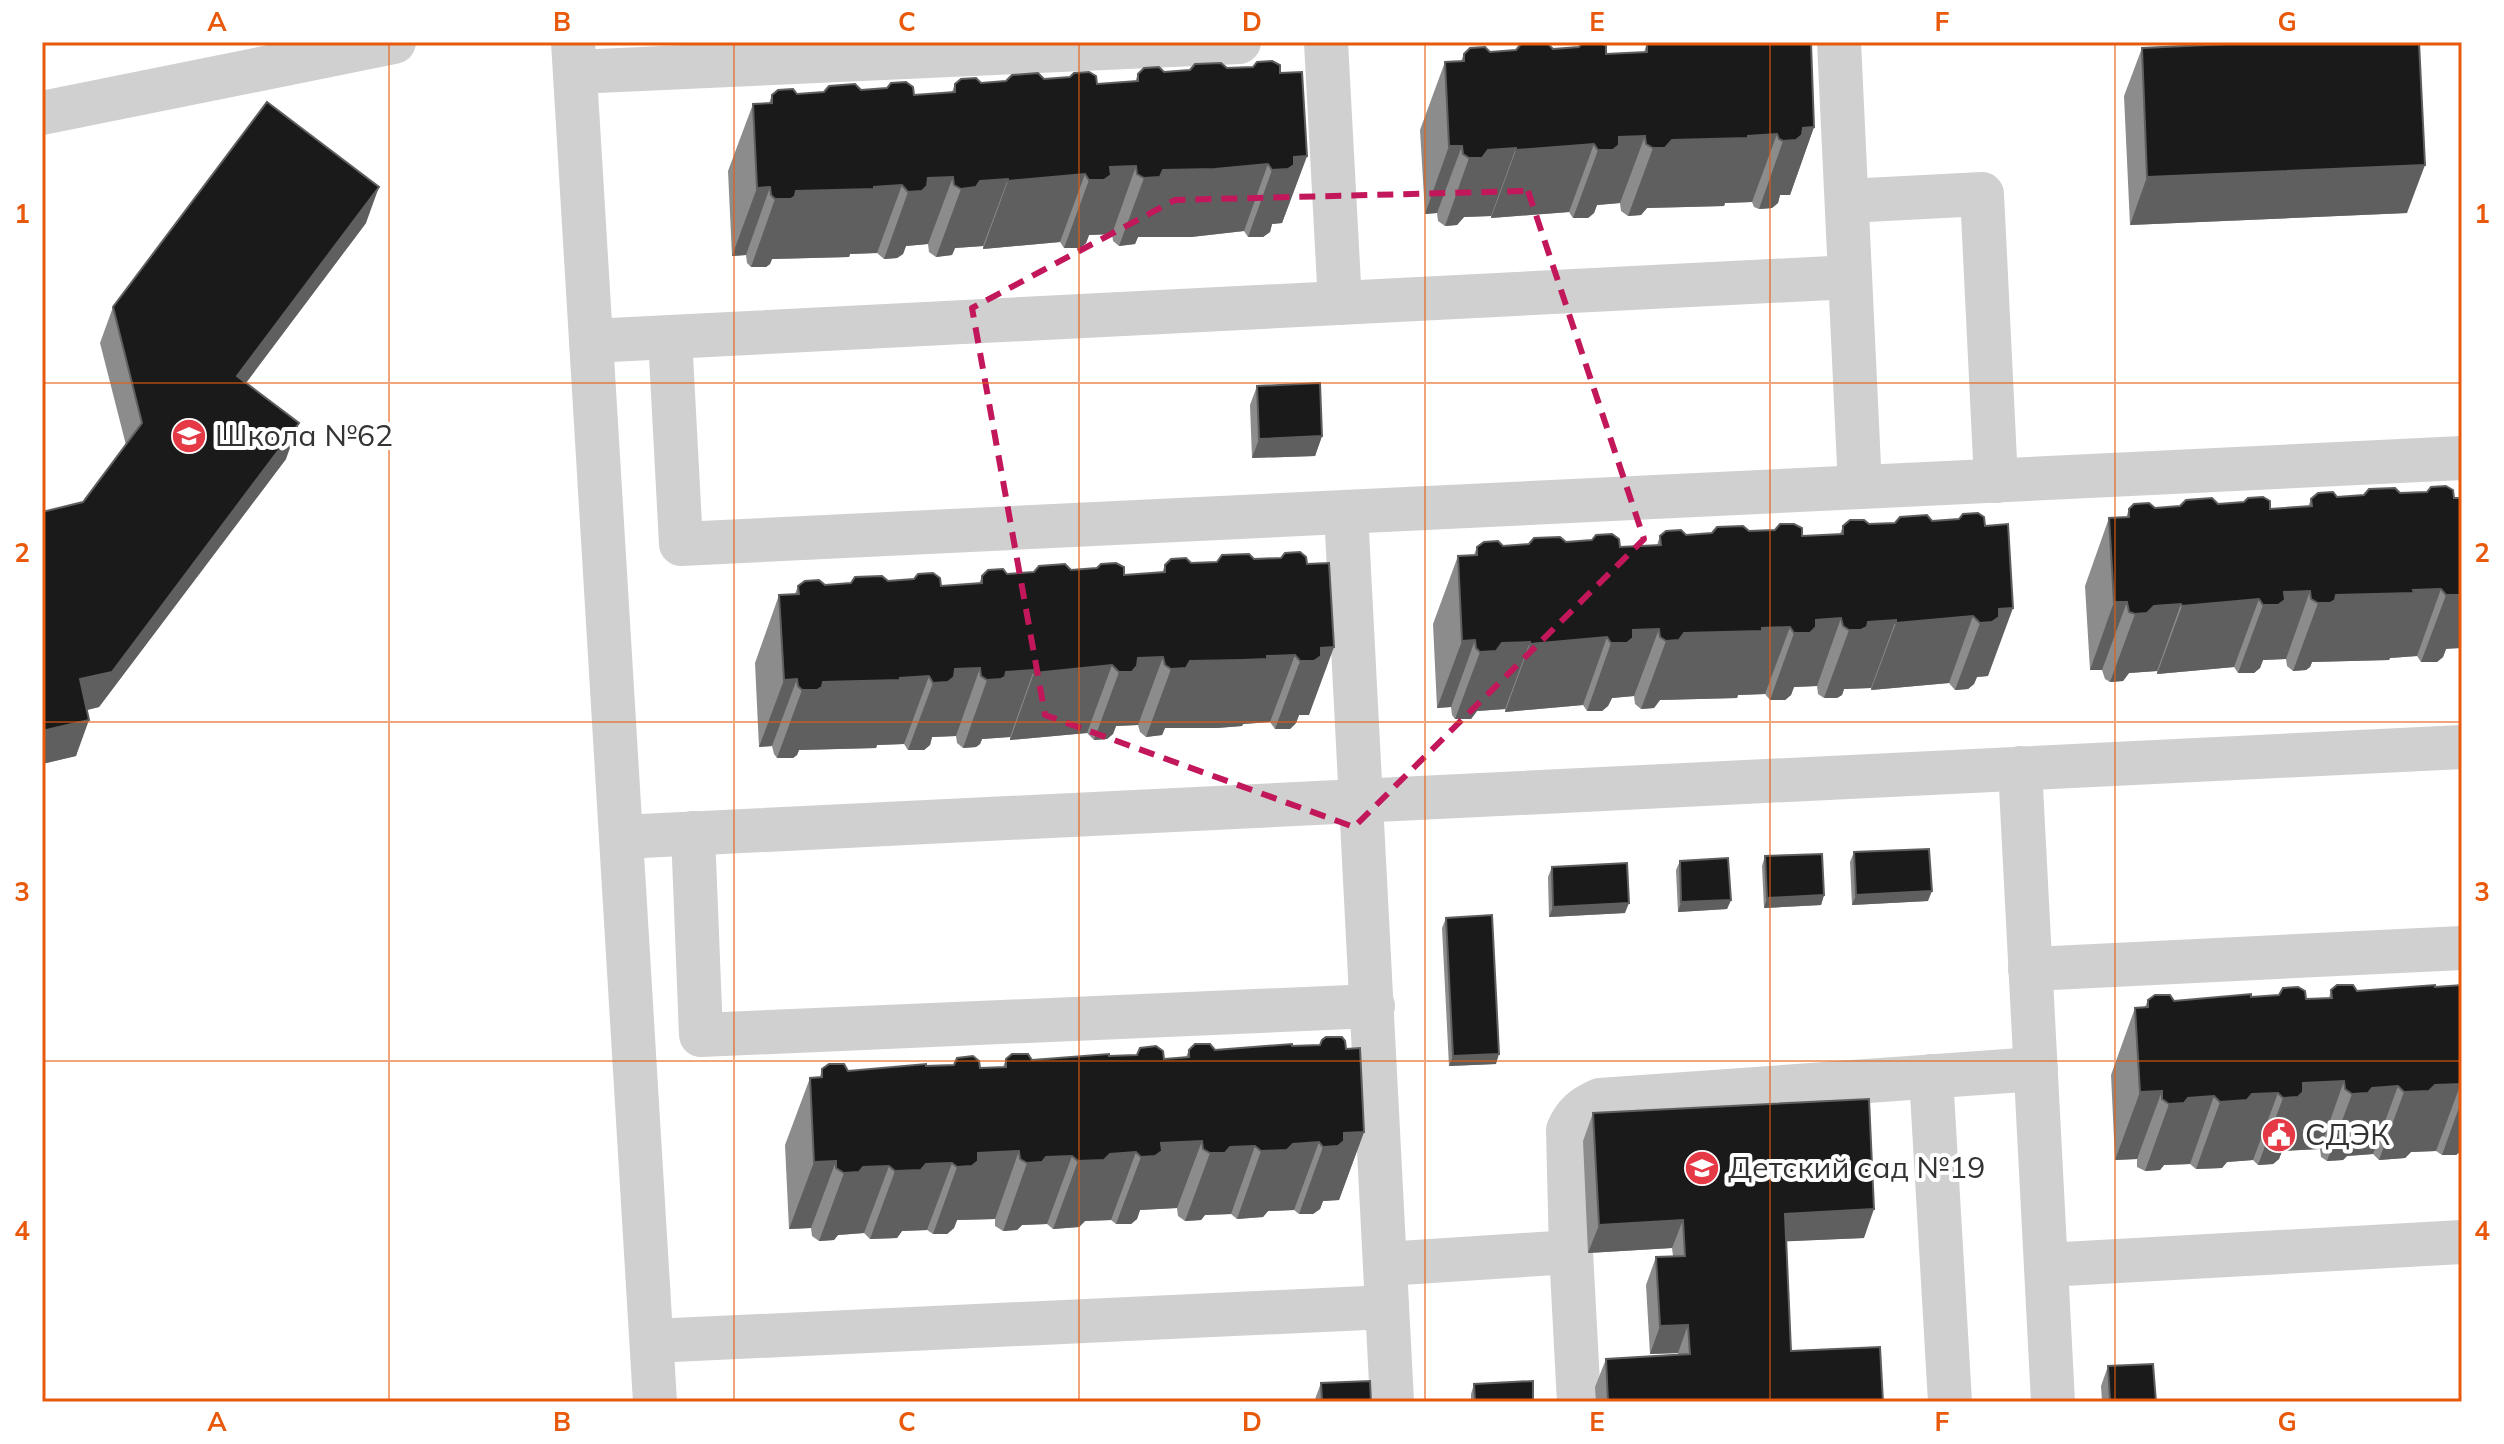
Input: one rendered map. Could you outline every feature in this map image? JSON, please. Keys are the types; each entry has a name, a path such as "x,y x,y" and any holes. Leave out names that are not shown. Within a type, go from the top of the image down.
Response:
{"street":[{"path":"42,113 394,42"},
{"path":"643,1399 652,1341 574,57 1239,42"},
{"path":"1326,42 1340,303"},
{"path":"1839,42 1860,487"},
{"path":"1847,201 1982,194 1996,481"},
{"path":"591,341 1850,277"},
{"path":"670,337 681,544 2462,458"},
{"path":"1346,512 1392,1402"},
{"path":"621,837 2462,747"},
{"path":"2020,768 2053,1402"},
{"path":"693,833 701,1035 1373,1006"},
{"path":"2030,969 2462,948"},
{"path":"1579,1402 1567,1140 1573,1118 1586,1106 1600,1100 2036,1069"},
{"path":"1931,1076 1950,1402"},
{"path":"2046,1265 2462,1242"},
{"path":"652,1341 1386,1286 1571,1252"}],"highlighted area":[{"path":"1528,191 1644,539 1354,827 1045,715 972,308 1175,200"}],"building":[{"path":"1583,42 1599,42 1606,46 1606,54 1647,52 1649,42 1811,43 1814,127 1803,128 1802,135 1796,140 1783,141 1777,134 1672,140 1665,148 1653,148 1646,144 1645,136 1619,137 1619,145 1613,150 1598,150 1594,144 1516,148 1488,150 1482,158 1469,158 1463,154 1462,146 1449,146 1445,62 1464,61 1464,54 1470,48 1485,47 1490,52 1516,50 1521,44 1547,43 1553,49 1579,47"},
{"path":"2273,42 2419,42 2425,165 2147,177 2142,48"},
{"path":"1272,61 1280,65 1280,73 1302,72 1307,156 1294,157 1294,165 1288,169 1272,170 1268,164 1163,170 1160,177 1144,178 1137,174 1136,166 1110,167 1111,175 1104,180 1089,180 1085,174 980,181 976,187 961,189 954,185 953,177 928,178 927,186 922,191 908,192 902,185 874,189 796,191 791,199 775,199 770,187 757,188 753,104 772,103 772,95 778,90 793,89 797,94 824,92 829,86 855,84 861,90 887,88 891,83 906,82 913,87 914,95 955,92 955,84 961,79 976,78 981,83 1006,81 1012,75 1038,73 1044,79 1089,72 1096,76 1097,84 1138,81 1138,74 1144,68 1159,67 1164,72 1190,70 1195,64 1253,67 1257,62"},
{"name":"Школа №62","path":"267,102 379,187 237,376 299,423 112,672 80,679 89,720 42,731 42,512 83,502 142,423 113,307"},
{"path":"1320,383 1322,436 1259,439 1257,386"},
{"path":"2446,486 2453,490 2454,498 2462,498 2462,595 2446,595 2441,589 2413,590 2414,593 2336,595 2330,603 2318,603 2311,599 2310,591 2284,592 2285,600 2278,605 2263,605 2259,599 2154,606 2147,613 2135,614 2129,612 2127,602 2114,602 2109,518 2129,517 2129,509 2134,504 2149,503 2155,508 2180,506 2186,500 2212,498 2218,504 2263,497 2270,501 2270,509 2312,506 2311,499 2318,493 2333,492 2337,497 2364,495 2369,489 2427,492 2431,487"},
{"path":"1978,513 1984,517 1985,526 2008,524 2013,608 1999,609 1999,617 1992,622 1980,623 1973,616 1896,623 1896,620 1868,622 1867,627 1861,630 1849,630 1843,626 1841,618 1816,620 1816,627 1810,633 1794,633 1790,627 1762,628 1762,631 1684,633 1679,640 1666,641 1660,637 1659,629 1633,630 1633,638 1627,643 1611,643 1607,637 1530,644 1502,643 1496,651 1480,652 1475,640 1462,641 1458,556 1477,555 1477,547 1484,542 1498,541 1503,546 1529,544 1534,538 1560,537 1566,542 1592,540 1596,535 1612,534 1619,539 1620,547 1661,545 1660,536 1666,531 1681,530 1686,535 1712,533 1717,527 1775,530 1780,524 1794,524 1802,528 1802,536 1843,534 1843,526 1850,520 1864,520 1869,524 1895,523 1900,517 1927,515 1932,521 1959,519 1963,514"},
{"path":"1300,552 1306,557 1307,564 1329,563 1334,647 1321,648 1321,656 1314,661 1300,661 1295,655 1267,656 1267,659 1190,661 1186,668 1171,669 1165,665 1163,657 1138,658 1132,672 1119,672 1112,665 1034,673 1034,670 1006,672 1001,679 987,680 981,676 980,668 955,669 954,677 948,682 933,683 929,676 823,682 817,690 802,690 797,679 784,680 779,595 799,594 798,586 805,581 819,580 825,585 851,583 855,577 882,576 888,581 914,579 918,574 933,573 940,578 941,586 982,583 982,576 988,570 1003,569 1007,574 1034,572 1039,566 1065,564 1071,570 1116,563 1124,567 1124,575 1165,572 1165,565 1171,559 1186,558 1191,563 1217,562 1222,555 1281,558 1285,553"},
{"path":"1929,849 1932,891 1856,895 1854,852"},
{"path":"1822,854 1824,895 1767,898 1765,856"},
{"path":"1728,858 1731,900 1681,902 1680,861"},
{"path":"1627,863 1629,903 1553,907 1552,867"},
{"path":"1492,915 1499,1054 1453,1056 1446,918"},
{"path":"2337,985 2353,985 2357,991 2462,985 2462,1084 2435,1085 2429,1091 2404,1092 2398,1086 2372,1088 2368,1093 2352,1094 2345,1089 2344,1081 2303,1083 2303,1092 2298,1097 2283,1098 2278,1093 2252,1094 2247,1100 2220,1102 2214,1096 2188,1098 2184,1103 2169,1104 2162,1099 2162,1091 2140,1092 2135,1008 2148,1007 2148,1000 2155,995 2170,995 2174,1001 2251,994 2251,997 2279,995 2283,988 2298,987 2305,991 2306,999 2332,998 2331,990"},
{"path":"1326,1037 1342,1037 1346,1049 1360,1048 1364,1132 1344,1133 1344,1141 1338,1146 1323,1147 1319,1142 1293,1144 1287,1150 1261,1151 1255,1146 1230,1147 1225,1153 1210,1153 1203,1149 1202,1141 1161,1143 1162,1151 1155,1156 1141,1157 1136,1152 1110,1154 1104,1160 1046,1157 1042,1162 1027,1163 1020,1159 1019,1151 978,1153 978,1161 972,1166 926,1164 921,1170 895,1171 889,1166 863,1167 859,1172 844,1173 836,1168 836,1161 814,1162 810,1078 822,1077 822,1069 829,1064 844,1064 848,1071 926,1064 954,1065 957,1058 973,1056 979,1061 980,1068 1006,1067 1006,1059 1012,1054 1028,1054 1032,1060 1137,1055 1140,1048 1156,1046 1163,1051 1164,1059 1189,1057 1189,1050 1195,1044 1210,1044 1215,1050 1320,1045"},
{"path":"1869,1099 1874,1209 1785,1214 1791,1351 1880,1347 1883,1402 1608,1402 1606,1359 1690,1354 1688,1325 1660,1326 1656,1257 1685,1256 1683,1220 1599,1225 1593,1113"},
{"path":"2153,1364 2156,1402 2110,1402 2108,1366"},
{"path":"1370,1381 1371,1402 1322,1402 1321,1383"},
{"path":"1533,1381 1533,1402 1475,1402 1474,1384"}],"place":[{"name":"Школа №62","path":"189,436"},
{"name":"СДЭК","path":"2279,1135"},
{"name":"Детский сад №19","path":"1702,1168"}]}
